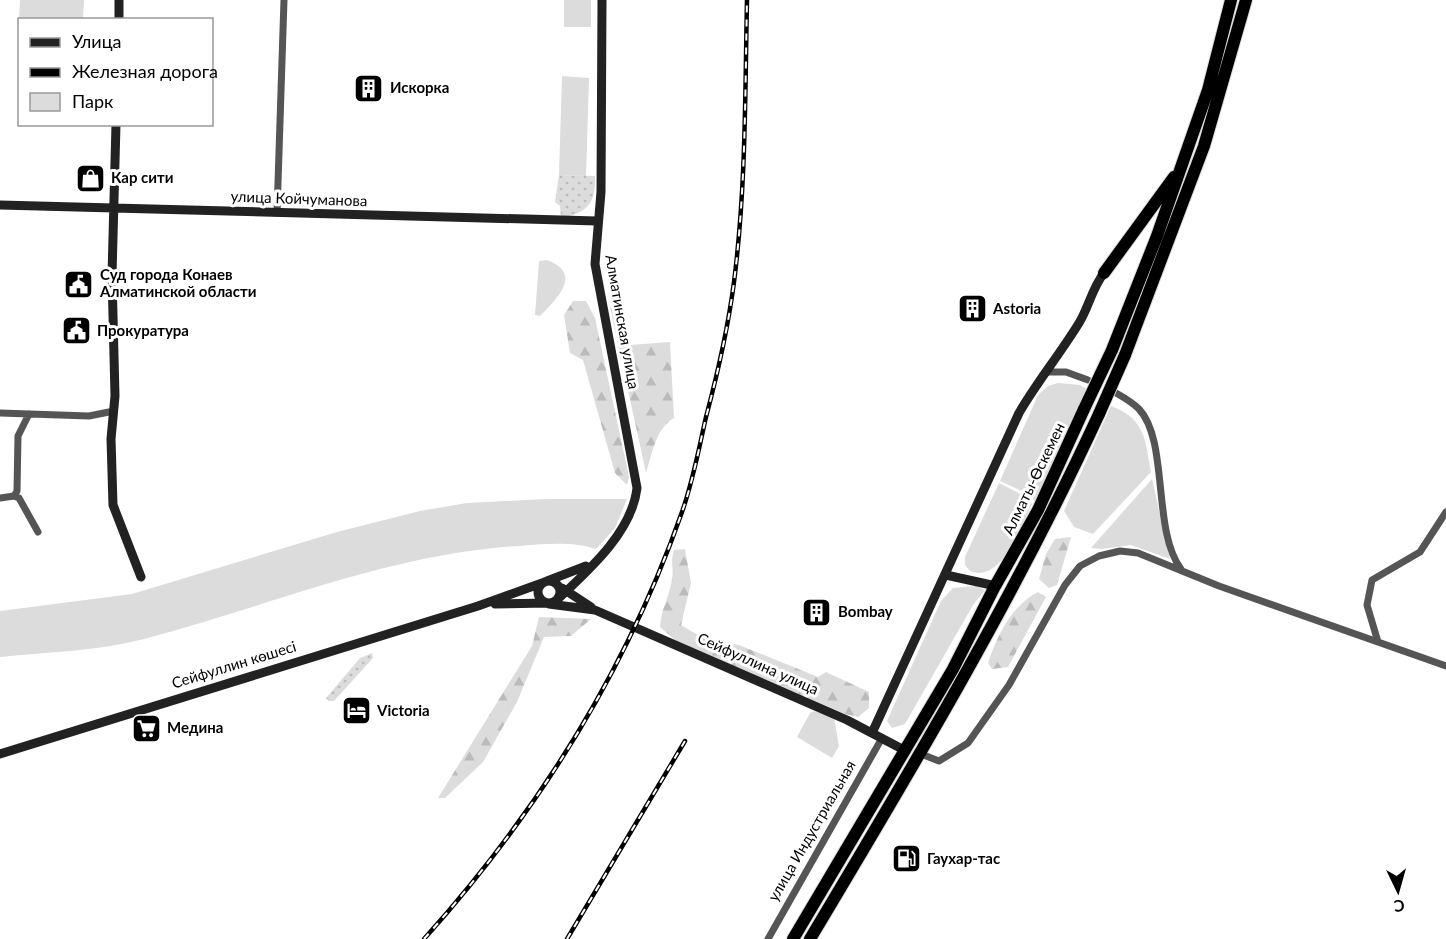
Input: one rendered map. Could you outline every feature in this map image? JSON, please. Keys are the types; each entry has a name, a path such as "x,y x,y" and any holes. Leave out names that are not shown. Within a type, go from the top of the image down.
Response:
{"highway":[{"name":"Алматы-Өскемен","path":"793,939 953,669 1038,510 1112,351 1208,90 1231,0"},
{"name":"Алматы-Өскемен","path":"810,939 921,754 1052,517 1125,355 1204,146 1246,0"},
{"path":"1104,273 1179,172"}],"street":[{"path":"119,0 119,18"},
{"path":"277,213 284,0"},
{"name":"Алматинская улица","path":"551,602 567,590 594,562 626,524 632,513 637,489 595,264 601,192 602,0"},
{"path":"116,126 113,209 114,411 111,439 113,505 141,577"},
{"name":"улица Койчуманова","path":"0,205 597,221"},
{"path":"872,733 1019,413 1035,385 1080,322 1096,283 1104,273"},
{"path":"1046,372 1066,372 1088,380"},
{"path":"1116,393 1138,408 1152,432 1171,550 1180,569"},
{"path":"0,413 89,416 114,411"},
{"path":"14,496 17,490 18,436 29,414"},
{"path":"0,498 14,496 19,498 38,532"},
{"path":"1378,642 1367,605 1372,580 1420,552 1446,512"},
{"path":"921,754 939,761 968,743 1009,686 1065,585 1080,566 1099,556 1120,551 1137,553 1219,586 1446,666"},
{"path":"478,606 594,562"},
{"path":"946,575 996,586"},
{"path":"544,582 567,590 595,610"},
{"path":"544,582 538,594 551,602"},
{"path":"551,602 560,592 557,585"},
{"path":"478,606 551,602 595,610"},
{"name":"Сейфуллин көшесі","path":"0,754 478,606"},
{"name":"Сейфуллина улица","path":"595,610 847,720 906,751"},
{"name":"улица Индустриальная","path":"768,939 882,738"}],"green space":[{"path":"20,0 84,0 83,18 19,18"},
{"path":"564,0 591,0 591,27 564,27"},
{"path":"562,76 589,78 586,176 559,175"},
{"path":"559,175 595,176 594,194 588,206 577,213 561,218 560,206 555,202"},
{"path":"547,260 564,272 565,279 559,295 540,316 535,315 539,261"},
{"path":"573,301 586,301 595,318 629,477 627,485 615,473 583,360 570,353 564,315"},
{"path":"610,307 622,315 630,345 670,342 674,418 668,422 659,435 646,473"},
{"path":"1058,383 1080,385 1088,390 1035,501 1024,492 1000,481 1038,395 1048,386"},
{"path":"1111,406 1131,417 1142,432 1151,472 1093,534 1074,527 1064,511"},
{"path":"1152,479 1170,559 1131,545 1102,549 1091,548"},
{"path":"999,483 1026,497 1032,504 1005,556 989,571 973,572 966,566 965,557"},
{"path":"547,499 627,499 615,528 596,549 568,544 538,544 470,551 423,559 330,583 191,626 127,643 91,649 0,657 0,611 132,594 337,532 420,511 467,503"},
{"path":"1071,537 1057,585 1049,588 1039,579 1046,554 1055,539"},
{"path":"685,549 691,583 681,625 706,640 739,645 818,677 826,672 869,692 869,708 858,717 845,714 676,641 660,627 671,585 674,550"},
{"path":"976,586 985,590 973,605 905,724 892,728 887,721 941,601 953,588"},
{"path":"1038,592 1046,597 1008,667 992,669 988,663 1006,623 1020,605"},
{"path":"539,617 591,619 571,636 544,637 517,702 483,762 445,798 438,798 532,646"},
{"path":"372,653 373,658 334,701 329,701 326,698 360,658"},
{"path":"814,711 834,718 839,746 832,758 797,737 810,713"}],"railway":[{"path":"424,939 504,842 541,791 574,738 606,684 634,628 682,512 719,367 734,282 743,176 747,0"},
{"path":"567,939 685,741"}],"place":[{"name":"Искоркa","path":"369,88"},
{"name":"Кар сити","path":"90,178"},
{"name":"Суд города Конаев Алматинской области","path":"79,284"},
{"name":"Astoria","path":"972,309"},
{"name":"Прокуратура","path":"76,331"},
{"name":"Bombay","path":"817,612"},
{"name":"Victoria","path":"356,711"},
{"name":"Медина","path":"146,728"},
{"name":"Гаухар-тас","path":"906,859"}]}
